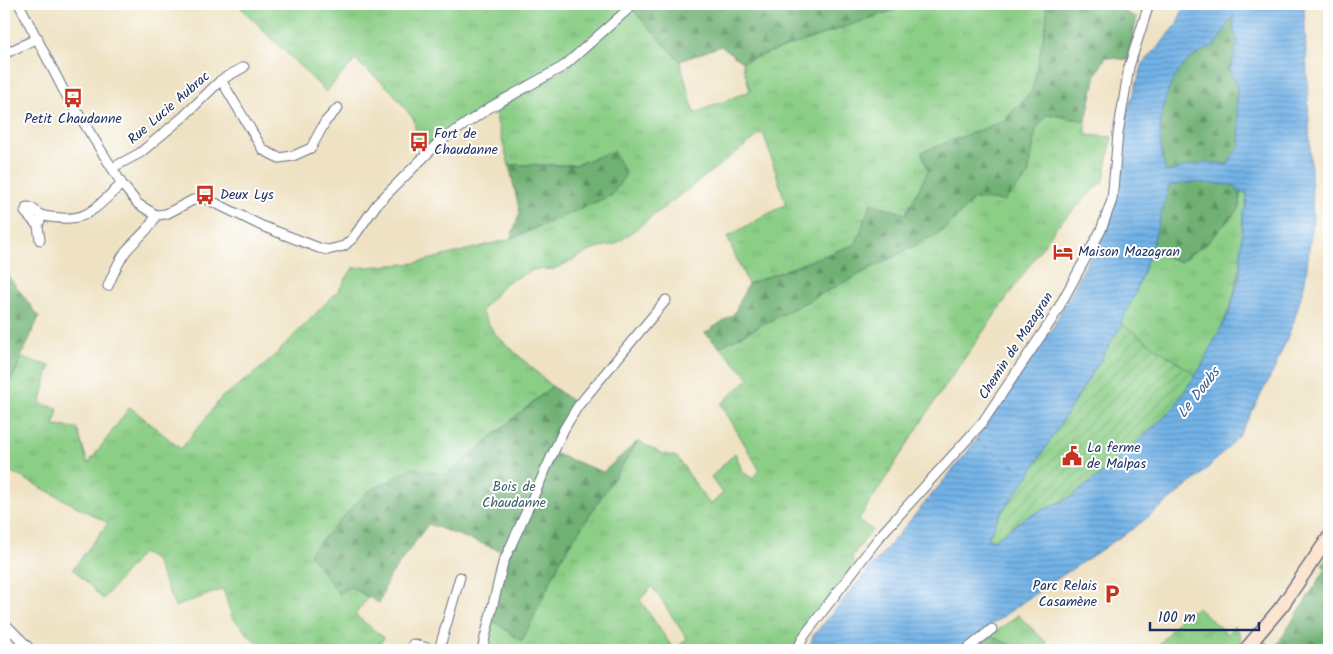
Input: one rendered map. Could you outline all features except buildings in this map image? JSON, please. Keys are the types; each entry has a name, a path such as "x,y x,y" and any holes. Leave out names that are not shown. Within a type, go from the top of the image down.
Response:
{"main road":[{"path":"1245,650 1282,606 1329,537"}],"street":[{"path":"19,4 64,91 122,184 138,204 156,215 166,214 193,200 207,199 262,226 328,250 344,246 353,238 377,204 438,142 489,108 564,66 634,4"},
{"name":"Chemin de Mazagran","path":"797,650 804,636 880,536 982,423 1054,318 1101,230 1112,200 1118,134 1129,66 1149,4"},
{"path":"4,54 38,38"},
{"name":"Rue Lucie Aubrac","path":"112,168 140,153 183,117 221,80 244,67"},
{"path":"221,80 263,150 279,158 293,156 311,148 325,122 338,108"},
{"path":"38,226 25,212 25,208 30,207 43,216 84,217 122,184"},
{"path":"108,286 116,267 126,251 152,224 156,215"},
{"path":"40,240 38,226 43,216"},
{"path":"482,650 503,563 564,429 578,406 666,300"},
{"path":"439,650 460,577"},
{"path":"4,623 31,650"},
{"path":"966,650 992,628"},
{"path":"411,650 413,644 435,650"}],"green space":[{"path":"237,4 633,4 564,66 440,136 419,153 414,120 391,90 355,60 326,92"},
{"path":"639,4 912,4 742,62 721,46 680,61 633,10"},
{"path":"912,4 1046,4 1047,19 1032,91 1004,121 922,152 928,171 906,214 871,204 856,244 748,284 727,237 786,204 763,132 616,244 597,248 554,269 533,270 505,283 481,311 495,334 552,386 446,475 413,468 351,587 368,597 355,615 384,638 375,650 263,650 232,617 223,589 175,607 155,560 142,553 103,599 73,569 108,523 4,468 4,396 22,358 50,366 40,404 58,408 54,426 77,428 88,464 130,407 181,449 222,397 264,366 338,291 353,268 416,263 510,239 612,195 613,151 575,165 509,165 494,111 569,67 633,10 680,61 694,113 750,91 742,62"},
{"path":"1046,4 1108,4 1137,18 1127,60 1106,57 1096,74 1086,121 1047,114 1036,129 1028,177 1004,201 974,199 943,231 719,347 705,333 734,314 748,284 856,244 871,203 906,214 928,171 922,152 1004,121 1032,91 1047,20"},
{"path":"1235,14 1233,29 1238,43 1229,72 1237,83 1237,108 1241,146 1227,165 1217,162 1165,172 1161,154 1161,116 1173,80 1183,65 1197,53 1215,45 1227,22"},
{"path":"1047,114 1086,121 1086,135 1112,137 1104,180 1057,226 939,395 858,521 872,530 852,556 854,564 793,650 674,650 485,650 493,621 522,641 562,557 638,441 661,453 677,457 710,505 723,493 711,477 735,453 743,472 753,479 759,469 721,404 749,378 719,347 943,231 974,199 1028,177 1036,129","holes":["652,586 687,639 674,650 640,600"]},
{"path":"613,151 626,174 612,195 510,239 520,213 509,165 575,165"},
{"path":"1192,182 1234,185 1240,193 1239,209 1207,243 1179,262 1151,250 1169,186"},
{"path":"1247,192 1246,207 1243,213 1241,257 1233,298 1218,337 1196,375 1120,323 1135,294 1151,250 1180,262 1207,243 1239,209 1240,193"},
{"path":"4,270 39,317 4,396"},
{"path":"1120,323 1196,375 1172,410 1104,472 1069,498 1025,518 995,539 987,540 1000,514 1025,481 1103,356"},
{"name":"Bois de Chaudanne","path":"552,386 575,403 551,452 603,472 638,441 562,557 522,641 493,621 502,551 428,524 388,579 379,603 351,587 339,594 309,553 366,493 413,468 447,475"},
{"path":"1329,554 1329,650 1256,650 1264,641 1275,648 1326,569 1322,565"},
{"path":"1198,608 1227,634 1234,626 1239,632 1241,641 1234,650 1155,650 1182,616"},
{"path":"1018,615 1054,650 972,650"},
{"path":"990,635 1020,650 972,650"}],"water":[{"name":"Le Doubs","path":"1185,4 1304,4 1313,218 1305,282 1294,321 1274,370 1239,436 1199,477 1134,528 1033,595 956,650 809,650 813,636 966,454 1053,327 1110,219 1123,171 1123,124 1143,64 1176,26","holes":["1234,15 1233,29 1238,43 1229,72 1237,83 1237,108 1241,146 1227,165 1205,162 1166,172 1162,157 1160,127 1162,112 1171,84 1189,60 1215,44","1192,182 1234,185 1240,193 1247,192 1246,207 1243,213 1240,273 1230,310 1202,365 1172,410 1104,472 1069,498 1025,518 995,539 987,540 1000,514 1025,481 1115,336 1135,294 1151,250 1169,186"]}],"ferry route":[{"path":"975,439 1031,477"}],"place":[{"name":"Petit Chaudanne","path":"73,98"},
{"name":"Fort de Chaudanne","path":"419,142"},
{"name":"Deux Lys","path":"205,195"},
{"name":"Maison Mazagran","path":"1063,252"},
{"name":"La ferme de Malpas","path":"1072,456"},
{"name":"Parc Relais Casamène","path":"1112,594"}]}
